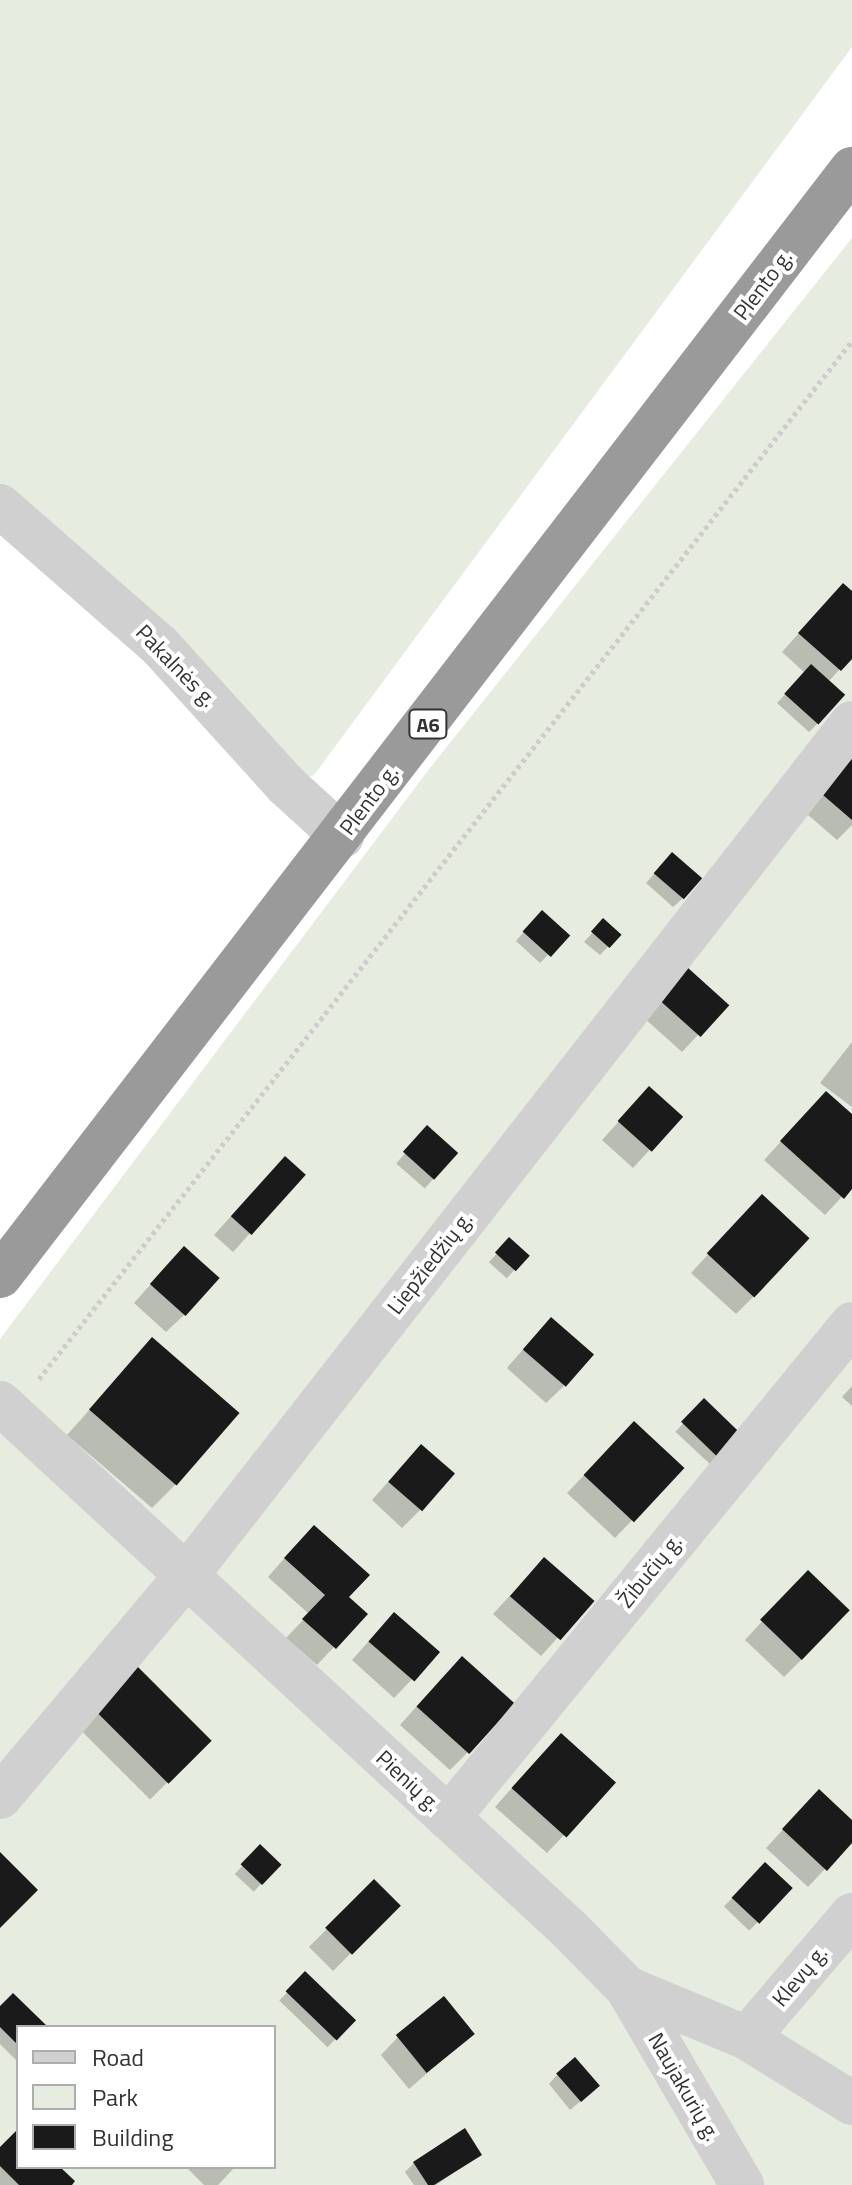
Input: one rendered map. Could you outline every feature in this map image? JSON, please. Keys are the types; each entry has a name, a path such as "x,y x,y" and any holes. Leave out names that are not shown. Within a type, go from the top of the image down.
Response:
{"highway":[{"name":"Plento g.","path":"0,1276 342,836 852,169"}],"street":[{"name":"Pakalnės g.","path":"0,506 160,646 286,785 342,836"},
{"name":"Liepžiedžių g.","path":"0,1797 186,1576 852,723"},
{"name":"Žibučių g.","path":"448,1818 852,1324"},
{"name":"Pienių g.","path":"5,1409 448,1818 627,1988 747,2038 852,2103"},
{"name":"Klevų g.","path":"747,2038 852,1915"},
{"name":"Naujakurių g.","path":"627,1988 742,2185"}],"path":[{"path":"5,1409 852,341"}],"green space":[{"path":"0,0 852,0 852,47 314,775 286,785 0,509"},
{"path":"852,238 852,2185 0,2185 0,1339 430,768"}],"building":[{"path":"843,583 852,591 852,659 841,671 798,633"},
{"path":"811,664 845,695 818,725 784,694"},
{"path":"852,746 852,820 816,789"},
{"path":"672,852 702,878 684,899 654,873"},
{"path":"542,910 570,935 551,957 523,932"},
{"path":"603,918 622,935 610,948 591,931"},
{"path":"687,967 729,1005 701,1037 658,999"},
{"path":"649,1086 683,1117 652,1152 618,1121"},
{"path":"826,1091 852,1114 852,1189 844,1199 780,1141"},
{"path":"427,1125 458,1153 434,1180 403,1152"},
{"path":"285,1156 306,1175 252,1235 231,1216"},
{"path":"762,1194 810,1238 754,1298 707,1253"},
{"path":"509,1237 530,1256 516,1271 495,1253"},
{"path":"184,1246 220,1278 186,1316 150,1284"},
{"path":"551,1317 594,1354 566,1387 523,1349"},
{"path":"152,1337 240,1413 177,1486 89,1409"},
{"path":"704,1398 744,1436 721,1460 681,1422"},
{"path":"634,1421 684,1468 634,1522 584,1475"},
{"path":"421,1444 455,1474 422,1511 388,1482"},
{"path":"314,1525 370,1575 349,1597 368,1614 336,1649 302,1619 325,1595 284,1558"},
{"path":"544,1557 595,1601 560,1640 510,1596"},
{"path":"808,1570 850,1610 802,1660 760,1620"},
{"path":"394,1612 440,1652 414,1681 368,1641"},
{"path":"462,1656 515,1704 469,1754 416,1707"},
{"path":"136,1665 212,1741 169,1784 93,1708"},
{"path":"561,1733 616,1783 566,1838 511,1788"},
{"path":"819,1789 852,1820 852,1843 827,1871 782,1829"},
{"path":"260,1844 282,1865 262,1885 241,1864"},
{"path":"0,1852 38,1890 0,1928"},
{"path":"765,1862 793,1888 759,1924 732,1898"},
{"path":"374,1879 401,1906 352,1955 325,1928"},
{"path":"305,1971 356,2020 337,2040 286,1991"},
{"path":"13,1993 46,2025 16,2025 16,2043 0,2027 0,2006"},
{"path":"444,1996 475,2034 427,2073 396,2035"},
{"path":"575,2057 600,2086 581,2102 556,2073"},
{"path":"465,2128 482,2155 434,2185 428,2185 413,2162"},
{"path":"16,2131 16,2169 62,2169 75,2181 72,2185 19,2185 0,2166 0,2147"}]}
